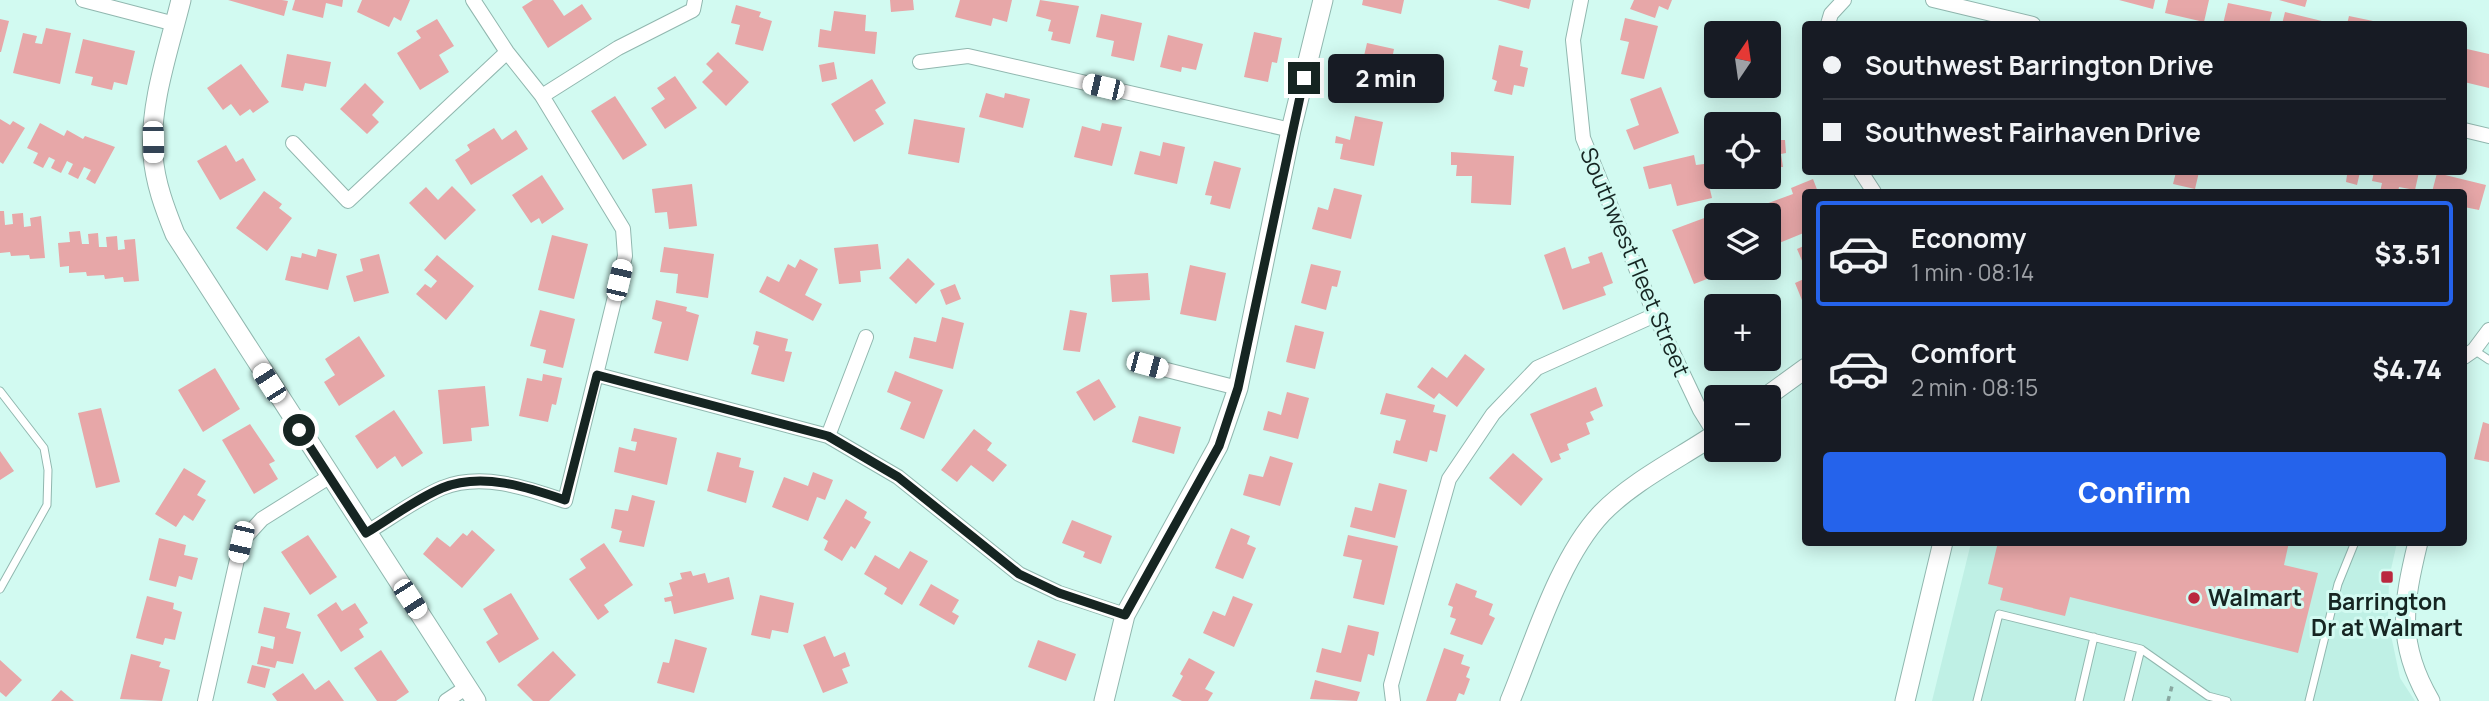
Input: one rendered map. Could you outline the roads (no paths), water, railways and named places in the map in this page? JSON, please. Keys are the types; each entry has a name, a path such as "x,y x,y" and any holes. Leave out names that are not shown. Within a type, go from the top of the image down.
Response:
{"street":[{"path":"83,0 175,24"},
{"path":"181,0 152,127 153,157 161,198 175,234 194,266 472,694 446,701"},
{"path":"366,533 442,488 459,484 499,481 565,500 625,256 624,229 541,96 507,52 473,0"},
{"path":"541,96 618,48 677,20 693,10 695,0"},
{"path":"1104,701 1125,615 1219,446 1238,388 1291,130 1323,0"},
{"name":"Southwest Fleet Street","path":"1581,0 1573,40 1583,138 1654,315 1704,416"},
{"path":"1829,21 1831,14 1844,0"},
{"path":"1933,0 2020,21"},
{"path":"293,143 348,201 507,52"},
{"path":"920,62 968,56 1291,130"},
{"path":"2467,131 2489,136"},
{"path":"1393,701 1391,685 1449,479 1493,414 1538,368 1654,315"},
{"path":"2469,353 2489,330"},
{"path":"828,436 866,337"},
{"path":"1147,365 1238,388"},
{"path":"1781,386 1802,371"},
{"path":"597,375 828,436 898,477 1019,574 1059,593 1125,615"},
{"path":"1510,701 1569,561 1589,528 1621,498 1704,441"},
{"path":"205,701 241,542 262,519 330,477"},
{"path":"1905,701 1942,546"},
{"path":"2417,546 2405,598 2403,624 2418,681 2430,701"}],"lane":[{"path":"2469,353 2489,360"},
{"path":"0,391 44,448 48,470 47,505 1,584"},
{"path":"2309,701 2337,584 2353,546"},
{"path":"1977,701 1998,614 2141,649 2208,696 2227,701"},
{"path":"2079,701 2094,637"},
{"path":"2129,701 2141,649"}],"place":[{"name":"Barrington Dr at Walmart","path":"2387,577"},
{"name":"Walmart","path":"2194,598"}]}
